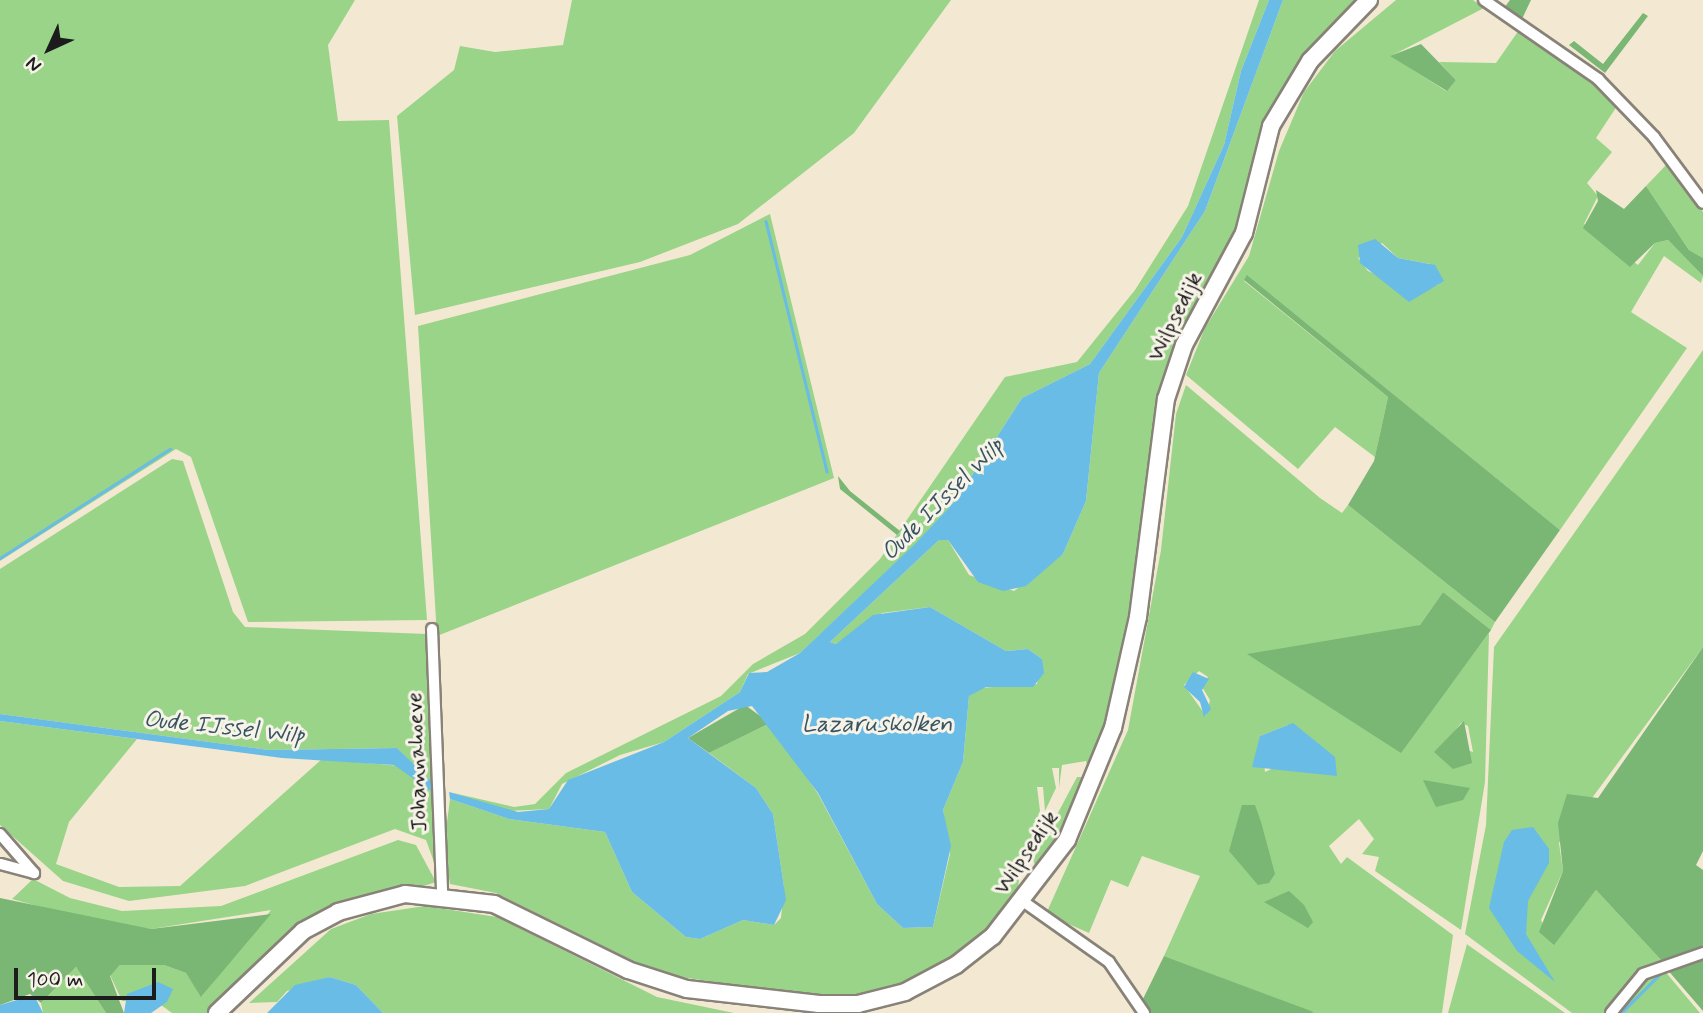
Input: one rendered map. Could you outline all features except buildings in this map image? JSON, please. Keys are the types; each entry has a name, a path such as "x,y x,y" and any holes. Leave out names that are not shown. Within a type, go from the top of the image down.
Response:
{"main road":[{"name":"Wilpsedijk","path":"217,1013 273,954 323,919 388,897 442,894 516,911 660,981 840,1005 878,1000 932,979 993,936 1024,902 1077,821 1113,728 1138,617 1159,429 1174,370 1244,233 1278,111 1314,55 1369,0"}],"street":[{"path":"1484,0 1569,55 1615,95 1703,203"},
{"name":"Johannahoeve","path":"432,629 442,894"},
{"path":"0,834 34,873 0,864"},
{"path":"1024,902 1104,957 1144,1013"},
{"path":"1611,1013 1643,974 1703,953"}],"green space":[{"path":"0,0 355,0 328,45 338,121 389,120 427,620 248,622 191,457 176,449 0,561"},
{"path":"572,0 951,0 854,133 738,224 640,262 415,315 397,116 454,70 460,46 495,52 563,45"},
{"path":"1259,0 1269,0 1241,71 1224,145 1182,237 1090,364 1022,398 956,500 916,544 800,653 748,674 740,692 664,742 620,755 562,784 549,809 507,811 449,792 514,807 535,804 566,773 721,696 753,664 805,634 880,559 1005,377 1077,362 1135,290 1188,206"},
{"path":"1283,0 1361,0 1266,123 1242,219 1174,351 1111,712 1088,769 1086,761 1062,765 1059,788 1059,768 1052,768 1056,788 1045,811 1043,787 1037,787 1040,811 1032,831 1038,834 1020,871 1017,898 1000,921 962,952 901,986 869,996 823,998 660,974 496,893 450,884 444,846 450,799 509,819 605,832 632,892 686,937 700,939 743,920 774,925 781,918 784,887 773,814 756,788 709,753 770,723 818,794 877,904 903,928 933,927 950,854 943,810 963,762 969,696 979,688 1037,684 1042,659 1028,649 1006,651 930,607 882,613 836,644 830,642 939,540 948,540 969,575 1014,591 1063,554 1086,501 1099,373 1205,211"},
{"path":"1396,0 1473,0 1484,8 1391,56 1446,91 1456,80 1439,62 1496,63 1519,30 1584,71 1619,103 1596,138 1612,152 1587,183 1598,196 1584,224 1638,265 1655,243 1668,240 1703,276 1701,283 1664,256 1631,312 1687,348 1560,530 1248,276 1244,281 1388,397 1375,457 1335,427 1298,469 1186,375 1205,328 1249,256 1279,151 1304,92 1335,51","holes":["1382,243 1398,258 1430,264 1439,284 1422,293 1368,271 1358,258"]},
{"path":"1510,0 1531,0 1522,19 1504,8"},
{"path":"1643,13 1648,16 1605,73 1569,45 1574,41 1603,64"},
{"path":"1421,44 1456,80 1447,91 1390,56"},
{"path":"1668,163 1703,212 1703,258 1689,250 1646,186"},
{"path":"1646,186 1689,250 1703,258 1703,276 1668,240 1655,243 1630,267 1583,228 1598,201 1596,190 1624,209"},
{"path":"770,214 834,478 437,636 418,326 690,255"},
{"path":"1247,275 1560,530 1495,622 1348,505 1374,461 1388,397 1244,280"},
{"path":"1703,350 1703,647 1559,843 1563,871 1541,920 1554,944 1596,890 1662,961 1607,1013 1572,1013 1465,934 1486,825 1494,647"},
{"path":"1186,385 1320,498 1342,513 1348,505 1495,622 1491,630 1443,592 1420,625 1389,634 1400,752 1489,633 1485,782 1461,930 1375,871 1379,857 1362,854 1374,839 1359,819 1329,846 1341,864 1347,857 1453,935 1442,1013 1314,1013 1164,956 1200,876 1142,856 1128,887 1111,880 1089,933 1046,914 1128,730 1161,550 1176,414","holes":["1199,671 1208,677 1202,687 1210,700 1206,716 1184,685","1461,723 1468,726 1473,752 1445,743","1288,725 1319,745 1265,772 1260,736"]},
{"path":"172,459 183,461 233,612 245,627 427,634 441,799 439,876 426,840 395,829 245,886 129,901 63,881 0,825 0,721 137,739 69,822 56,864 119,887 180,886 322,759 401,766 435,788 397,748 269,750 0,714 0,569"},
{"path":"838,476 850,491 900,531 897,535 840,489"},
{"path":"1443,592 1491,630 1401,753 1247,654 1420,625"},
{"path":"1703,647 1703,851 1696,865 1703,870 1703,950 1662,961 1596,890 1554,945 1539,932 1563,871 1558,823 1567,794 1598,798"},
{"path":"745,705 770,723 709,753 688,738"},
{"path":"1464,721 1472,763 1453,769 1434,752"},
{"path":"1077,777 1085,777 1068,829 1037,870 1033,860"},
{"path":"1423,780 1470,788 1463,800 1436,807"},
{"path":"1242,805 1255,805 1261,822 1275,874 1269,883 1258,885 1229,851"},
{"path":"398,840 416,845 436,882 297,928 209,1013 172,1013 161,1005 167,1002 122,1001 110,975 120,965 164,965 186,973 202,996 271,910 151,929 99,923 12,899 33,879 70,898 122,911 221,906"},
{"path":"1289,891 1304,905 1313,922 1308,928 1264,902"},
{"path":"0,898 151,929 271,914 201,997 186,973 164,965 120,965 110,976 124,1013 106,1013 76,967 41,1003 30,994 0,1005"},
{"path":"425,906 497,917 657,997 734,1013 383,1013 356,985 330,977 287,991 277,1002 249,1003 331,929 371,914"},
{"path":"1468,945 1565,1013 1448,1013"},
{"path":"1164,956 1314,1013 1147,1013 1141,1003"},
{"path":"1703,959 1703,1011 1666,968"},
{"path":"76,967 106,1013 43,1013 41,1003"},
{"path":"1663,969 1700,1013 1614,1013 1639,982"}],"water":[{"name":"Lazaruskolken","path":"1269,0 1283,0 1205,211 1099,373 1086,501 1063,554 1026,586 1003,591 978,582 948,540 939,540 830,642 836,644 873,615 930,607 1006,651 1028,649 1042,659 1044,673 1033,687 986,687 969,696 963,762 943,810 951,846 933,927 903,928 877,904 818,793 752,706 728,711 688,738 756,788 773,814 786,900 774,925 743,920 700,939 686,937 632,892 605,832 509,819 450,799 449,792 518,812 549,809 568,780 664,742 740,692 749,673 767,672 800,653 916,543 956,500 1022,398 1090,364 1182,237 1224,145 1241,71"},
{"path":"1375,239 1398,258 1435,265 1444,281 1409,302 1360,263 1358,245"},
{"path":"1193,672 1209,679 1202,690 1211,709 1204,717 1200,702 1184,687"},
{"path":"0,714 269,750 397,748 435,785 431,791 394,765 282,758 0,721"},
{"path":"1293,723 1335,757 1337,776 1252,767 1260,736"},
{"path":"1533,827 1549,849 1549,863 1528,901 1526,934 1555,982 1517,951 1489,908 1504,842 1512,830"},
{"path":"330,977 356,985 383,1013 267,1013 295,985"},
{"path":"158,982 173,989 167,1002 151,1013 124,1013 127,994"},
{"path":"34,995 43,1013 0,1013 0,1005"}],"waterway":[{"path":"766,221 827,472"},
{"path":"0,558 170,449"},
{"path":"1621,1013 1660,974"}],"water label":[{"name":"Oude IJssel Wilp","path":"943,500"},
{"name":"Oude IJssel Wilp","path":"224,728"}]}
